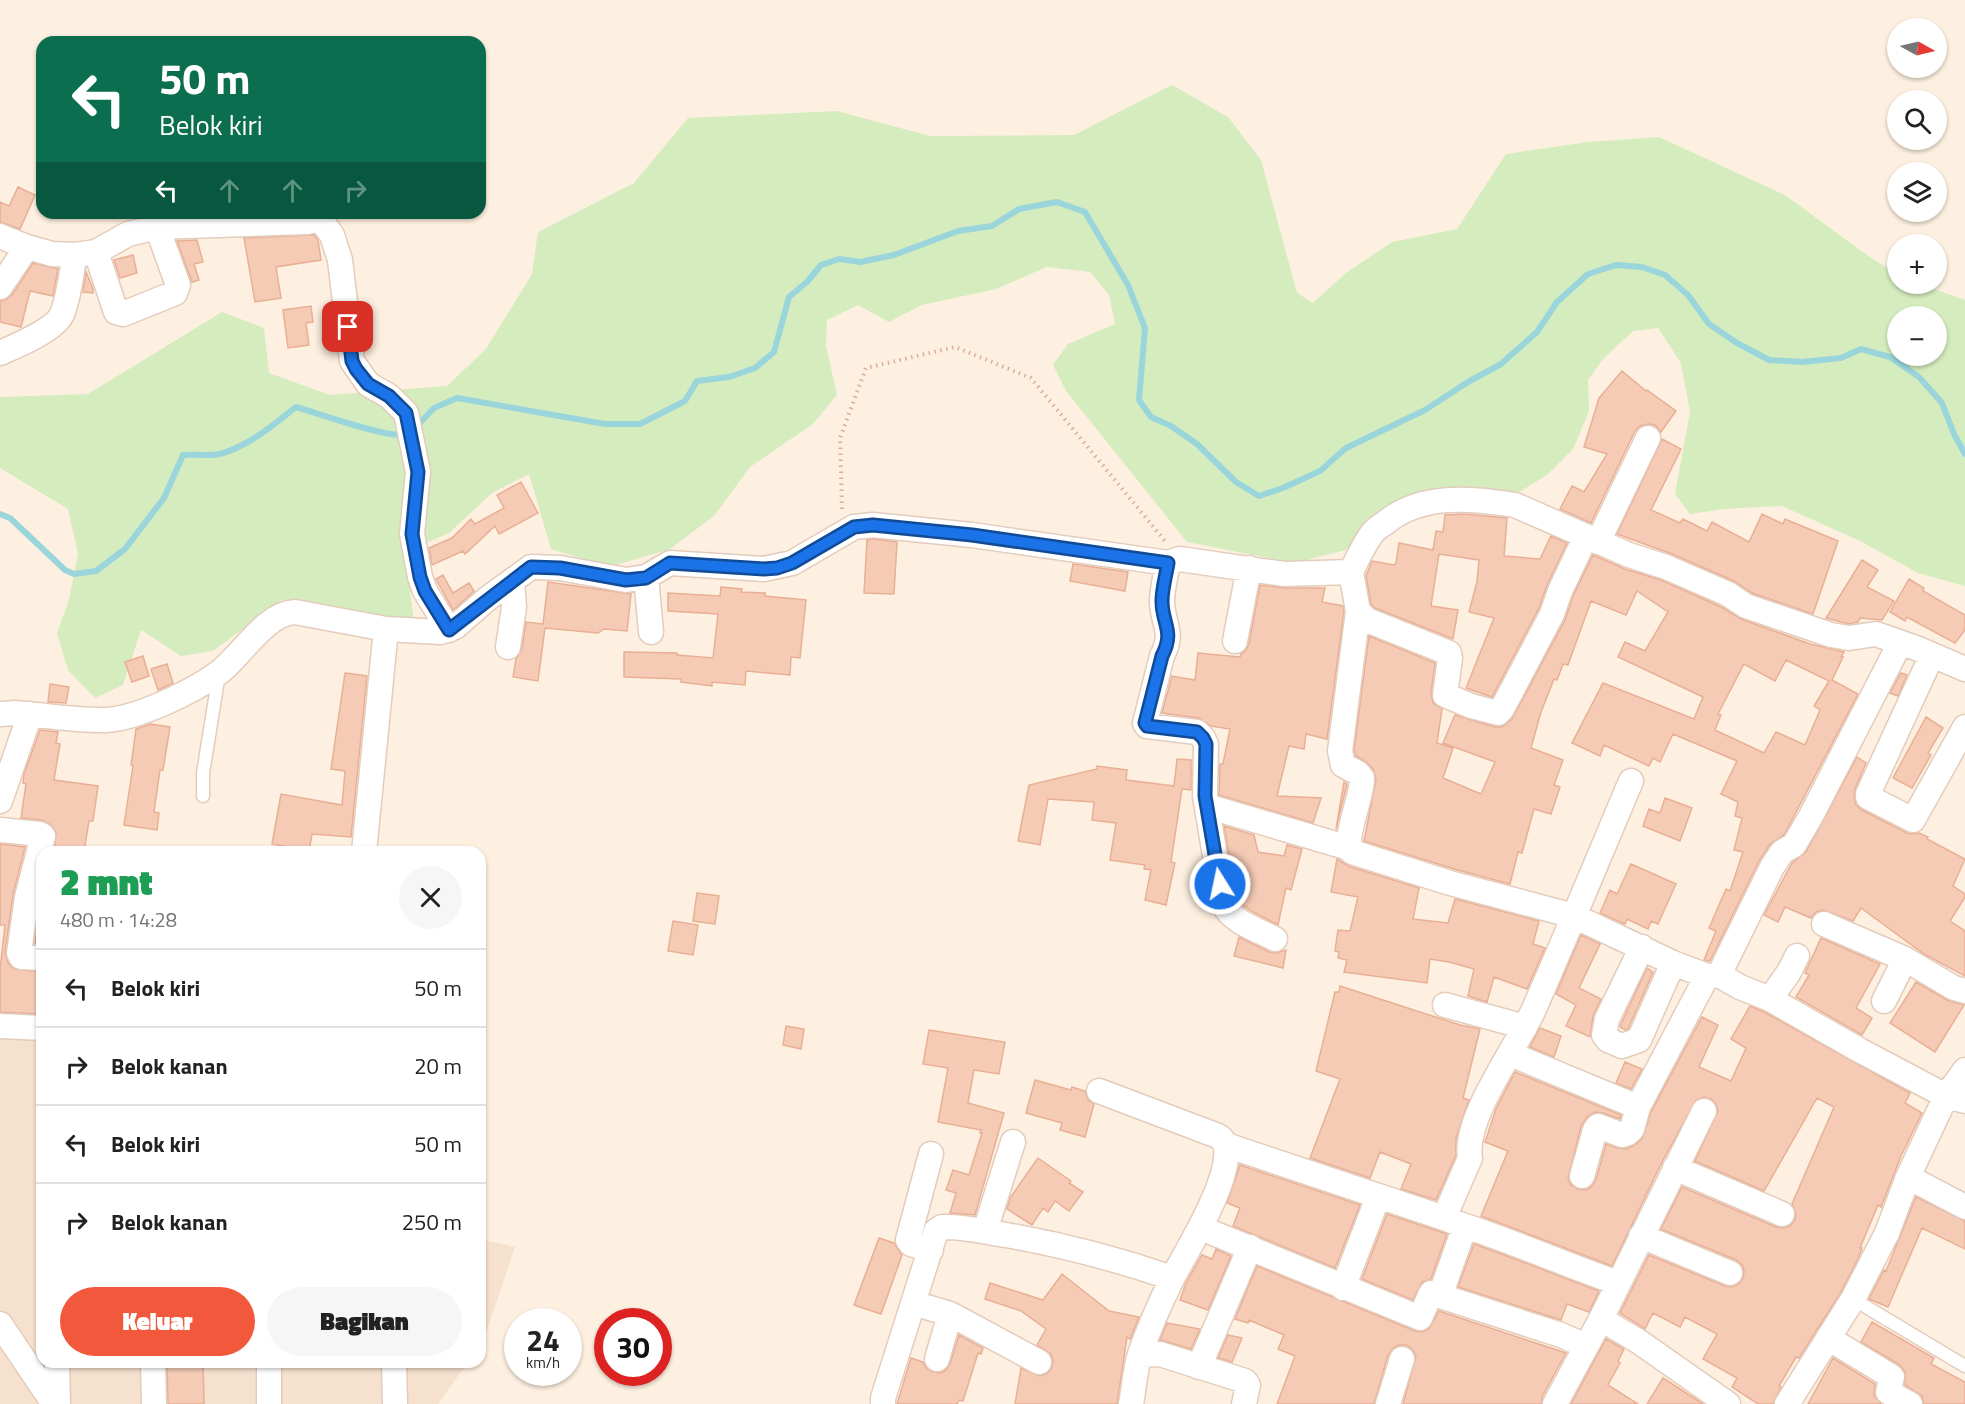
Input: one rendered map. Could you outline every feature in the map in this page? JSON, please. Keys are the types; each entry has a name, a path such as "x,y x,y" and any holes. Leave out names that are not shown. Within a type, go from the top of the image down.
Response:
{"street":[{"path":"0,236 52,254 86,253 128,234 157,227 316,220 323,223 332,235 340,260 352,361 368,384 389,396 406,413 418,472 412,534 425,591 449,630"},
{"path":"86,253 116,312 123,314 175,293 177,290 178,285 157,227"},
{"path":"0,287 27,247"},
{"path":"0,353 20,345 54,325 62,314 86,253"},
{"path":"1358,610 1367,620 1449,653 1445,695 1471,706 1498,713 1552,614 1560,591 1592,539 1648,438"},
{"path":"1349,848 1348,840 1362,778 1344,765 1340,751 1358,610 1351,572 1372,533 1391,517 1413,506 1440,500 1495,502 1515,506 1719,590 1746,606 1805,627 1849,638 1876,634 1965,669"},
{"path":"0,714 115,719 158,705 219,673 267,626 288,612 386,630 432,632 449,630 531,567 560,568 626,580 646,578 670,563 777,568 806,557 854,527 873,525 1249,568 1284,574 1351,572"},
{"path":"1174,561 1162,600 1167,622 1167,646 1162,656 1145,723 1147,726 1197,732 1203,738 1206,744 1206,806 1223,904 1228,912 1245,924 1275,939"},
{"path":"1234,641 1249,568"},
{"path":"646,578 651,632"},
{"path":"508,647 514,607 512,582"},
{"path":"365,846 386,630"},
{"path":"1582,1176 1598,1126 1622,1135 1632,1129 1638,1107 1759,898 1772,867 1782,852 1794,845 1811,816 1900,643"},
{"path":"1932,655 1868,794 1869,797 1913,820 1965,727"},
{"path":"0,801 30,714"},
{"path":"1440,1296 1470,1158 1468,1151 1471,1134 1493,1080 1525,1027 1630,781"},
{"path":"1206,806 1349,848 1358,855 1450,883 1574,916 1673,963 1770,999 1861,1051 1956,1099"},
{"path":"0,831 40,834 43,836 40,846"},
{"path":"36,863 27,897 19,953 21,957 36,958"},
{"path":"1824,924 1905,959 1954,988 1965,991"},
{"path":"1642,948 1607,1019 1604,1035 1608,1040 1622,1046 1639,1040 1673,963"},
{"path":"1770,999 1797,956"},
{"path":"1884,1001 1905,959"},
{"path":"1445,1005 1525,1027"},
{"path":"0,1026 36,1028"},
{"path":"1510,1054 1638,1107"},
{"path":"1787,1404 1853,1299 1887,1233 1908,1178 1956,1099 1965,1070"},
{"path":"1099,1090 1218,1136 1226,1145 1223,1175 1201,1228 1173,1278 1140,1355 1131,1404"},
{"path":"1555,1404 1601,1319 1704,1111"},
{"path":"985,1231 1013,1142"},
{"path":"1226,1145 1504,1239 1618,1283"},
{"path":"931,1154 908,1240 911,1244 932,1250"},
{"path":"1675,1168 1782,1214"},
{"path":"1908,1178 1965,1207"},
{"path":"1343,1288 1378,1197"},
{"path":"883,1404 936,1232 942,1227 985,1231 1061,1245 1115,1259 1173,1278"},
{"path":"1201,1228 1420,1318 1431,1293 1561,1335 1586,1346"},
{"path":"1641,1236 1730,1273"},
{"path":"1200,1367 1250,1247"},
{"path":"913,1303 950,1314 1039,1362"},
{"path":"938,1359 950,1314"},
{"path":"1601,1319 1638,1341 1728,1404"},
{"path":"0,1324 56,1404"},
{"path":"1828,1338 1892,1377 1888,1392 1910,1404"},
{"path":"1140,1355 1160,1354 1245,1381 1248,1385 1244,1404"},
{"path":"1388,1404 1402,1359"},
{"path":"56,1404 57,1368"},
{"path":"153,1368 154,1404"},
{"path":"269,1368 269,1404"},
{"path":"395,1404 399,1368"}],"lane":[{"path":"203,796 203,773 219,673"},
{"path":"1853,1299 1965,1366"}],"path":[{"path":"843,534 840,438 866,368 955,347 1031,378 1174,561"}],"shaded area":[{"path":"36,1031 36,1368 464,1368 438,1404 0,1404 0,1032"},
{"path":"486,1240 515,1247 486,1333"}],"green space":[{"path":"1172,85 1228,117 1261,160 1297,293 1313,303 1346,273 1392,242 1457,229 1506,154 1588,142 1659,137 1785,195 1887,268 1887,294 1947,294 1965,300 1965,586 1918,573 1860,541 1782,506 1724,509 1690,514 1675,494 1690,412 1681,363 1658,328 1633,331 1603,359 1588,380 1589,411 1573,449 1547,475 1519,492 1430,491 1376,516 1346,550 1294,563 1187,542 1066,391 1053,365 1068,344 1115,324 1109,295 1090,272 1047,267 996,289 922,305 889,322 858,305 827,320 826,346 837,395 813,424 750,467 714,516 670,549 609,567 551,549 529,474 492,493 449,533 405,552 414,622 282,600 213,651 181,656 141,630 123,685 95,698 68,670 57,633 69,600 78,554 68,509 0,468 0,397 88,394 222,312 264,328 269,373 330,395 447,386 486,349 532,274 538,232 634,183 688,118 837,111 930,136 1074,135"}],"building":[{"path":"18,187 35,195 20,229 0,222 0,202 9,206"},
{"path":"314,235 318,240 321,260 276,267 281,298 255,302 244,238"},
{"path":"197,240 203,262 194,264 199,280 192,282 177,241"},
{"path":"133,255 137,273 120,278 114,260"},
{"path":"33,263 58,269 53,296 30,291 21,327 0,322 0,301 12,295"},
{"path":"86,272 93,289 93,293 83,292"},
{"path":"311,306 313,322 306,323 309,345 288,348 283,310"},
{"path":"1622,371 1676,411 1661,432 1655,425 1648,424 1640,426 1635,431 1591,523 1560,509 1572,486 1584,492 1607,454 1584,447 1599,398"},
{"path":"1662,439 1681,449 1651,510 1680,523 1683,519 1707,531 1712,522 1749,542 1762,514 1783,524 1785,519 1838,541 1813,614 1752,593 1734,581 1672,554 1617,534"},
{"path":"521,482 538,513 499,534 495,526 465,554 463,551 432,565 429,548 452,538 471,519 475,524 504,508 497,495"},
{"path":"1464,514 1507,518 1504,556 1540,559 1551,536 1567,543 1539,608 1492,697 1466,688 1494,618 1469,612 1477,582 1479,560 1439,554 1431,606 1458,610 1453,639 1375,608 1371,604 1366,576 1372,561 1394,565 1396,563 1399,543 1433,550 1436,531 1443,532 1445,515"},
{"path":"867,540 897,542 894,594 864,593"},
{"path":"1593,555 1625,569 1661,580 1721,607 1741,619 1810,644 1844,652 1832,680 1858,694 1784,835 1770,844 1759,861 1710,961 1704,960 1716,931 1709,928 1726,889 1730,891 1743,852 1734,850 1742,818 1735,816 1738,802 1721,794 1737,761 1673,734 1660,762 1653,758 1649,766 1604,745 1600,756 1572,743 1603,683 1694,719 1703,697 1618,657 1625,642 1645,651 1668,612 1637,591 1626,615 1591,601 1568,665 1563,664 1557,680 1554,679 1541,712 1531,748 1563,760 1554,785 1560,787 1551,814 1534,809 1522,853 1518,852 1510,884 1364,841 1376,779 1373,769 1356,756 1354,750 1369,636 1435,663 1431,694 1433,703 1442,709 1437,743 1453,748 1443,778 1481,794 1495,762 1443,743 1455,715 1495,727 1502,727 1512,719 1565,620 1573,596","holes":["1786,660 1829,681 1814,706 1820,710 1805,745 1776,732 1764,753 1715,730 1721,715 1718,714 1744,664 1775,681"]},
{"path":"1862,560 1878,570 1867,587 1894,601 1882,620 1860,618 1858,622 1849,624 1826,618"},
{"path":"1073,564 1128,572 1125,591 1070,581"},
{"path":"443,575 453,593 469,583 474,591 453,610 436,579"},
{"path":"1909,579 1924,588 1923,591 1965,615 1965,630 1955,643 1907,617 1905,621 1890,612"},
{"path":"548,582 631,594 627,631 604,629 598,633 545,628 538,681 513,677 516,659 522,649 526,622 543,624"},
{"path":"1260,585 1284,588 1325,588 1322,602 1343,606 1327,739 1306,734 1304,749 1289,746 1277,796 1321,798 1313,823 1219,795 1220,764 1223,764 1230,729 1211,726 1199,718 1162,713 1172,676 1195,680 1198,653 1240,657 1246,650"},
{"path":"721,587 742,589 741,592 765,593 765,596 806,600 800,658 791,657 790,675 746,671 745,685 712,682 712,686 681,682 681,679 624,677 624,652 677,653 677,655 713,658 718,614 668,611 668,593 720,596"},
{"path":"143,656 149,676 132,682 125,662"},
{"path":"167,664 173,683 158,690 151,669"},
{"path":"345,673 367,676 351,837 312,834 310,846 272,844 281,794 342,805 345,771 331,769"},
{"path":"1901,673 1907,675 1898,696 1890,693"},
{"path":"50,684 69,687 66,703 48,702"},
{"path":"1926,717 1943,728 1928,753 1931,755 1912,788 1893,778"},
{"path":"150,724 170,727 163,770 160,770 154,812 159,813 157,830 124,825 136,729"},
{"path":"40,730 58,732 56,743 60,744 54,780 98,786 93,821 89,821 85,846 55,846 56,832 51,825 42,820 21,818 26,784 23,783"},
{"path":"1857,757 1866,763 1855,789 1856,805 1907,833 1919,833 1928,837 1927,839 1965,859 1953,886 1965,894 1965,897 1950,921 1965,931 1965,976 1924,954 1861,908 1853,921 1823,910 1816,912 1811,918 1785,907 1778,922 1764,915 1792,863 1806,852"},
{"path":"1177,759 1191,760 1191,790 1182,789 1171,862 1175,863 1166,905 1145,900 1151,870 1144,869 1145,865 1110,860 1116,823 1092,820 1094,802 1048,799 1040,845 1018,841 1029,785 1097,769 1097,766 1127,770 1126,780 1174,786"},
{"path":"1344,782 1347,784 1336,829"},
{"path":"1665,798 1692,808 1680,841 1643,826 1649,809 1660,813"},
{"path":"1224,826 1254,835 1258,852 1284,856 1287,845 1302,849 1291,890 1286,888 1278,925 1241,904 1243,893 1235,892 1232,860 1230,860"},
{"path":"0,844 25,847 13,895 5,952 8,963 14,969 36,971 36,1014 0,1012 0,970 5,925 0,925"},
{"path":"1337,859 1348,866 1419,888 1413,919 1448,923 1455,899 1539,921 1533,944 1545,948 1527,989 1494,977 1487,1002 1468,996 1474,969 1430,959 1427,983 1344,972 1347,960 1338,958 1339,952 1335,951 1338,930 1350,931 1358,897 1331,892"},
{"path":"1631,864 1676,884 1658,924 1651,921 1648,929 1627,919 1625,924 1600,913 1610,890 1617,894"},
{"path":"697,893 719,896 715,924 693,921"},
{"path":"673,921 698,925 693,955 668,951"},
{"path":"1581,935 1600,944 1579,988 1601,999 1593,1016 1590,1037 1566,1026 1576,1005 1556,994"},
{"path":"1239,937 1269,952 1276,953 1286,950 1283,968 1234,956"},
{"path":"1821,938 1880,964 1856,1008 1872,1018 1862,1035 1796,997 1809,975 1805,973"},
{"path":"1647,968 1653,972 1628,1029 1625,1030 1620,1027 1621,1024"},
{"path":"1916,982 1947,1000 1964,1005 1935,1052 1890,1023"},
{"path":"1340,986 1460,1025 1480,1029 1463,1098 1469,1100 1456,1138 1456,1155 1436,1200 1401,1189 1411,1164 1380,1152 1370,1178 1310,1158 1340,1079 1316,1071 1335,992 1339,992"},
{"path":"1750,1006 1910,1093 1905,1103 1922,1113 1901,1156 1881,1207 1878,1205 1860,1248 1862,1248 1858,1259 1841,1292 1779,1386 1781,1387 1773,1404 1758,1404 1732,1387 1737,1378 1703,1359 1717,1334 1685,1317 1680,1327 1653,1313 1645,1329 1620,1313 1649,1255 1725,1286 1732,1287 1739,1284 1744,1271 1742,1265 1736,1260 1661,1229 1682,1187 1776,1227 1790,1226 1795,1220 1796,1213 1792,1204 1834,1107 1817,1098 1764,1191 1695,1161 1718,1111 1711,1099 1704,1097 1696,1100 1662,1162 1612,1266 1481,1216 1508,1151 1485,1142 1496,1109 1515,1072 1621,1115 1620,1119 1595,1112 1587,1117 1581,1126 1568,1179 1571,1185 1586,1190 1596,1180 1606,1144 1626,1149 1642,1139 1651,1112 1702,1017 1718,1025 1699,1067 1731,1081 1746,1048 1731,1039"},
{"path":"786,1026 804,1029 801,1049 783,1045"},
{"path":"1540,1028 1561,1036 1554,1057 1530,1047"},
{"path":"929,1030 1005,1042 999,1074 974,1070 968,1103 1004,1113 975,1215 950,1213 956,1193 946,1190 953,1170 969,1175 982,1133 980,1133 981,1130 938,1122 948,1068 923,1064"},
{"path":"1625,1062 1642,1069 1631,1089 1616,1083"},
{"path":"1035,1080 1071,1090 1072,1087 1085,1091 1088,1100 1094,1104 1085,1137 1060,1130 1062,1123 1026,1113"},
{"path":"1038,1158 1083,1192 1069,1211 1055,1201 1048,1212 1043,1208 1032,1225 1007,1209 1010,1198"},
{"path":"1240,1165 1360,1205 1335,1268 1233,1226 1240,1208 1227,1203"},
{"path":"1916,1197 1965,1221 1965,1249 1922,1228 1888,1307 1869,1299 1884,1270 1886,1271"},
{"path":"1387,1214 1447,1234 1431,1279 1422,1282 1413,1300 1362,1279"},
{"path":"879,1238 894,1243 902,1255 881,1314 854,1305"},
{"path":"1474,1244 1599,1291 1589,1312 1567,1304 1561,1320 1458,1287"},
{"path":"1216,1249 1231,1256 1208,1310 1180,1300 1186,1283 1202,1255 1212,1259"},
{"path":"1257,1266 1415,1331 1422,1332 1429,1329 1439,1311 1566,1353 1542,1397 1541,1404 1403,1404 1416,1356 1406,1345 1399,1345 1393,1348 1388,1355 1374,1404 1277,1404 1295,1356 1278,1349 1284,1335 1249,1320 1248,1323 1235,1319"},
{"path":"1062,1274 1109,1311 1139,1317 1130,1339 1127,1337 1117,1404 1015,1404 1021,1368 1040,1376 1051,1369 1053,1361 1051,1354 1037,1345 1046,1329 1021,1311 985,1299 990,1283 1043,1300"},
{"path":"1872,1322 1934,1358 1931,1364 1965,1382 1965,1404 1924,1404 1922,1396 1905,1385 1905,1372 1900,1365 1861,1342"},
{"path":"1167,1323 1200,1329 1191,1349 1160,1340"},
{"path":"959,1335 983,1348 981,1354 978,1353 963,1401 959,1400 957,1404 897,1404 911,1358 923,1362 926,1368 933,1372 941,1373 950,1364"},
{"path":"1228,1335 1242,1338 1232,1362 1218,1358"},
{"path":"1606,1339 1624,1349 1618,1361 1620,1363 1608,1385 1638,1404 1571,1404"},
{"path":"1833,1358 1875,1384 1874,1395 1881,1404 1808,1404"},
{"path":"167,1368 203,1368 204,1404 168,1404"},
{"path":"1663,1378 1700,1402 1703,1404 1647,1404"}],"waterway":[{"path":"416,427 434,408 457,398 605,424 640,424 685,401 697,381 729,377 755,368 774,352 789,297 807,282 821,265 839,259 860,262 894,255 958,231 992,226 1019,209 1057,202 1085,212 1128,285 1145,328 1139,400 1151,417 1171,426 1197,444 1236,482 1259,496 1320,471 1346,448 1425,410 1501,364 1537,332 1557,302 1588,274 1616,265 1642,267 1665,275 1688,295 1709,324 1737,343 1769,360 1802,362 1841,358 1861,349 1890,357 1919,377 1942,403 1954,434 1965,454"},
{"path":"0,514 10,518 65,570 74,574 96,571 125,549 164,498 183,455 216,455 241,446 296,407 385,433 405,434"}],"route":[{"path":"348,327 352,361 356,369 368,384 389,396 406,413 418,472 412,534 420,577 425,591 449,630 531,567 560,568 626,580 646,578 660,567 670,563 777,568 806,557 854,527 873,525 972,535 1168,563 1162,600 1167,622 1167,646 1162,656 1145,723 1147,726 1197,732 1206,744 1205,796 1220,884"}]}
